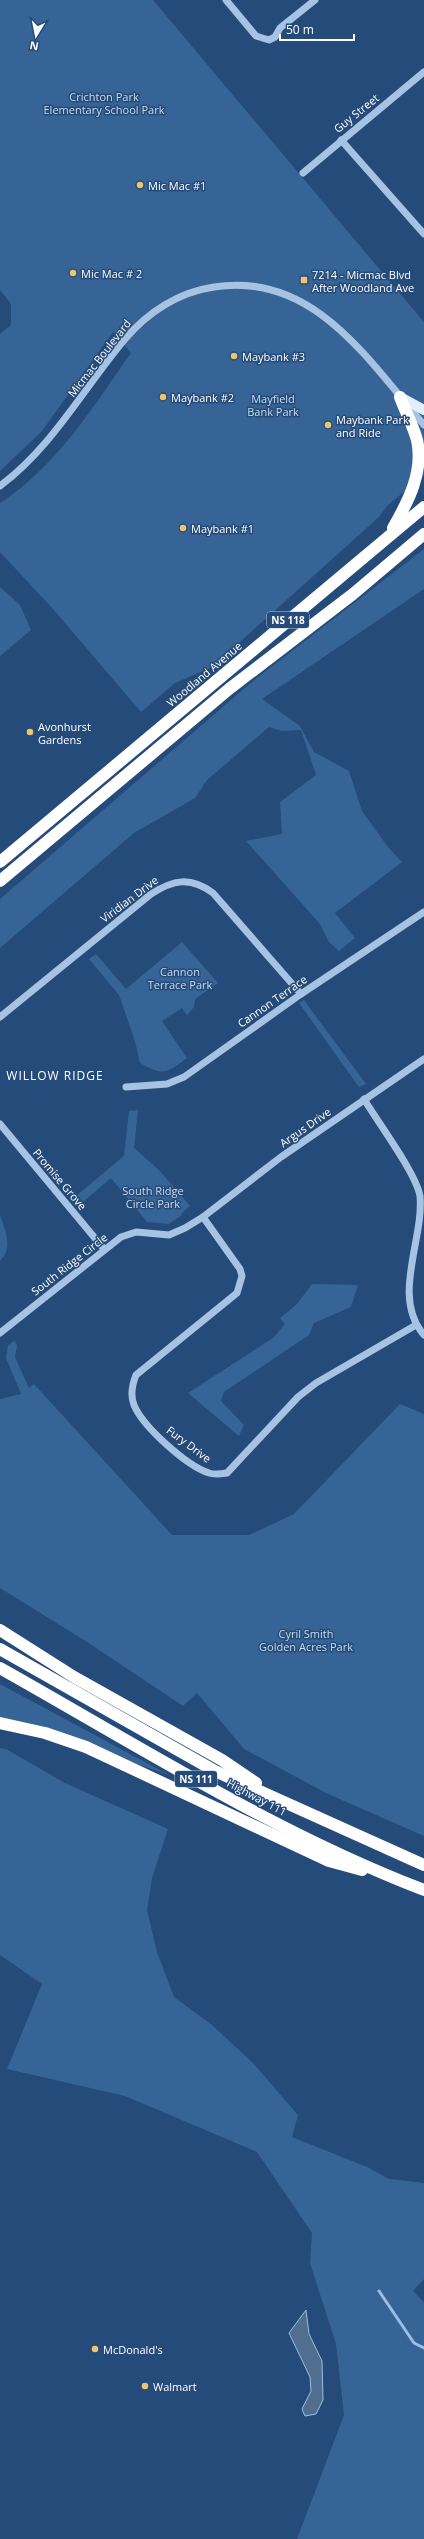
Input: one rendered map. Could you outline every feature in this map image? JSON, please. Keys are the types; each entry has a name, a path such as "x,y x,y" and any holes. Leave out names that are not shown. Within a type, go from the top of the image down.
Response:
{"highway":[{"path":"390,533 413,493 418,465 418,441 400,397"},
{"name":"Woodland Avenue","path":"0,862 390,533 424,507"},
{"name":"NS 118","path":"0,881 229,689 411,546 424,534"},
{"path":"411,546 424,541"},
{"path":"0,885 36,851"},
{"path":"0,1630 74,1677 222,1760 280,1800"},
{"name":"Highway 111","path":"0,1649 215,1771 424,1865"},
{"name":"Highway 111","path":"0,1668 269,1819 397,1880 424,1890"},
{"path":"0,1723 45,1733 86,1747 329,1861 397,1880"}],"main road":[{"path":"400,397 424,410"}],"street":[{"path":"226,0 256,36 269,40 275,37 280,28 315,0"},
{"name":"Guy Street","path":"303,173 340,140 424,72"},
{"path":"340,140 424,234"},
{"name":"Micmac Boulevard","path":"0,486 37,454 136,326 178,298 207,288 249,285 271,289 299,298 340,329 424,426"},
{"name":"Viridian Drive","path":"0,1017 151,894 166,884 176,882 196,884 213,893 300,994"},
{"name":"Cannon Terrace","path":"126,1087 167,1084 184,1077 300,994 424,912"},
{"name":"Argus Drive","path":"203,1217 281,1157 424,1059"},
{"path":"364,1099 414,1180 420,1194 423,1209 410,1281 416,1325 424,1335"},
{"name":"Promise Grove","path":"0,1124 104,1248"},
{"name":"South Ridge Circle","path":"0,1333 104,1248 120,1237 136,1232 168,1235 176,1233 203,1217"},
{"name":"Fury Drive","path":"203,1217 240,1269 242,1276 237,1293 136,1375 132,1385 132,1398 139,1414 165,1443 200,1470 210,1474 227,1473 298,1397 316,1383 416,1325"}],"green space":[{"name":"Mayfield Bank Park","path":"0,0 153,0 424,322 424,475 387,506 379,517 212,667 175,683 141,712 53,609 0,552 0,503 39,472 56,454 87,415 131,353 113,332 42,431 0,471 0,334 11,325 11,304 0,290"},
{"path":"424,549 424,589 262,699 300,726 314,752 349,771 362,811 388,847 402,862 335,913 355,938 339,951 329,942 320,924 246,841 282,834 280,802 316,775 301,730 282,731 269,727 207,780 195,798 134,833 0,948 0,899 253,681"},
{"path":"0,587 20,605 31,630 0,656"},
{"name":"Cannon Terrace Park","path":"182,942 218,983 195,999 194,1007 187,1015 182,1008 162,1021 187,1058 169,1070 154,1070 140,1063 135,1041 119,995 89,959 96,954 126,989"},
{"path":"304,1000 366,1084 359,1087 299,1003"},
{"name":"South Ridge Circle Park","path":"138,1110 134,1148 160,1171 190,1206 181,1214 182,1215 169,1224 147,1222 111,1178 83,1202 77,1195 124,1156 129,1111"},
{"path":"0,1215 6,1233 7,1250 0,1261"},
{"path":"312,1284 358,1285 351,1307 314,1323 309,1335 224,1392 221,1401 244,1425 239,1436 188,1393 273,1338 285,1324 280,1318 297,1304"},
{"name":"Cyril Smith Golden Acres Park","path":"15,1341 17,1346 15,1357 29,1388 34,1384 172,1535 249,1535 294,1514 400,1404 424,1414 424,1836 326,1793 244,1749 197,1693 183,1706 87,1642 0,1588 0,1399 21,1394 6,1358 8,1345"},
{"path":"0,1684 169,1775 63,1739 0,1723"},
{"path":"0,1748 6,1749 65,1783 168,1829 152,1878 147,1910 157,1952 174,1997 212,2025 253,2063 298,2115 292,2137 367,2167 389,2179 424,2183 424,2279 413,2291 424,2302 424,2539 297,2539 344,2415 336,2344 310,2263 312,2233 257,2152 125,2096 7,2069 42,1984 0,1955"}],"shaded area":[{"path":"306,2310 309,2334 322,2361 323,2400 316,2414 305,2416 302,2409 311,2391 310,2377 289,2333"}],"waterway":[{"path":"379,2291 414,2343 424,2348"}],"place":[{"name":"Mic Mac #1","path":"140,185"},
{"name":"Mic Mac # 2","path":"73,273"},
{"name":"7214 - Micmac Blvd After Woodland Ave","path":"304,280"},
{"name":"Maybank #3","path":"234,356"},
{"name":"Maybank #2","path":"163,397"},
{"name":"Maybank Park and Ride","path":"328,425"},
{"name":"Maybank #1","path":"183,528"},
{"name":"Avonhurst Gardens","path":"30,732"},
{"name":"McDonald's","path":"95,2349"},
{"name":"Walmart","path":"145,2386"}],"district":[{"name":"WILLOW RIDGE","path":"55,1075"}],"park label":[{"name":"Crichton Park Elementary School Park","path":"104,102"}]}
